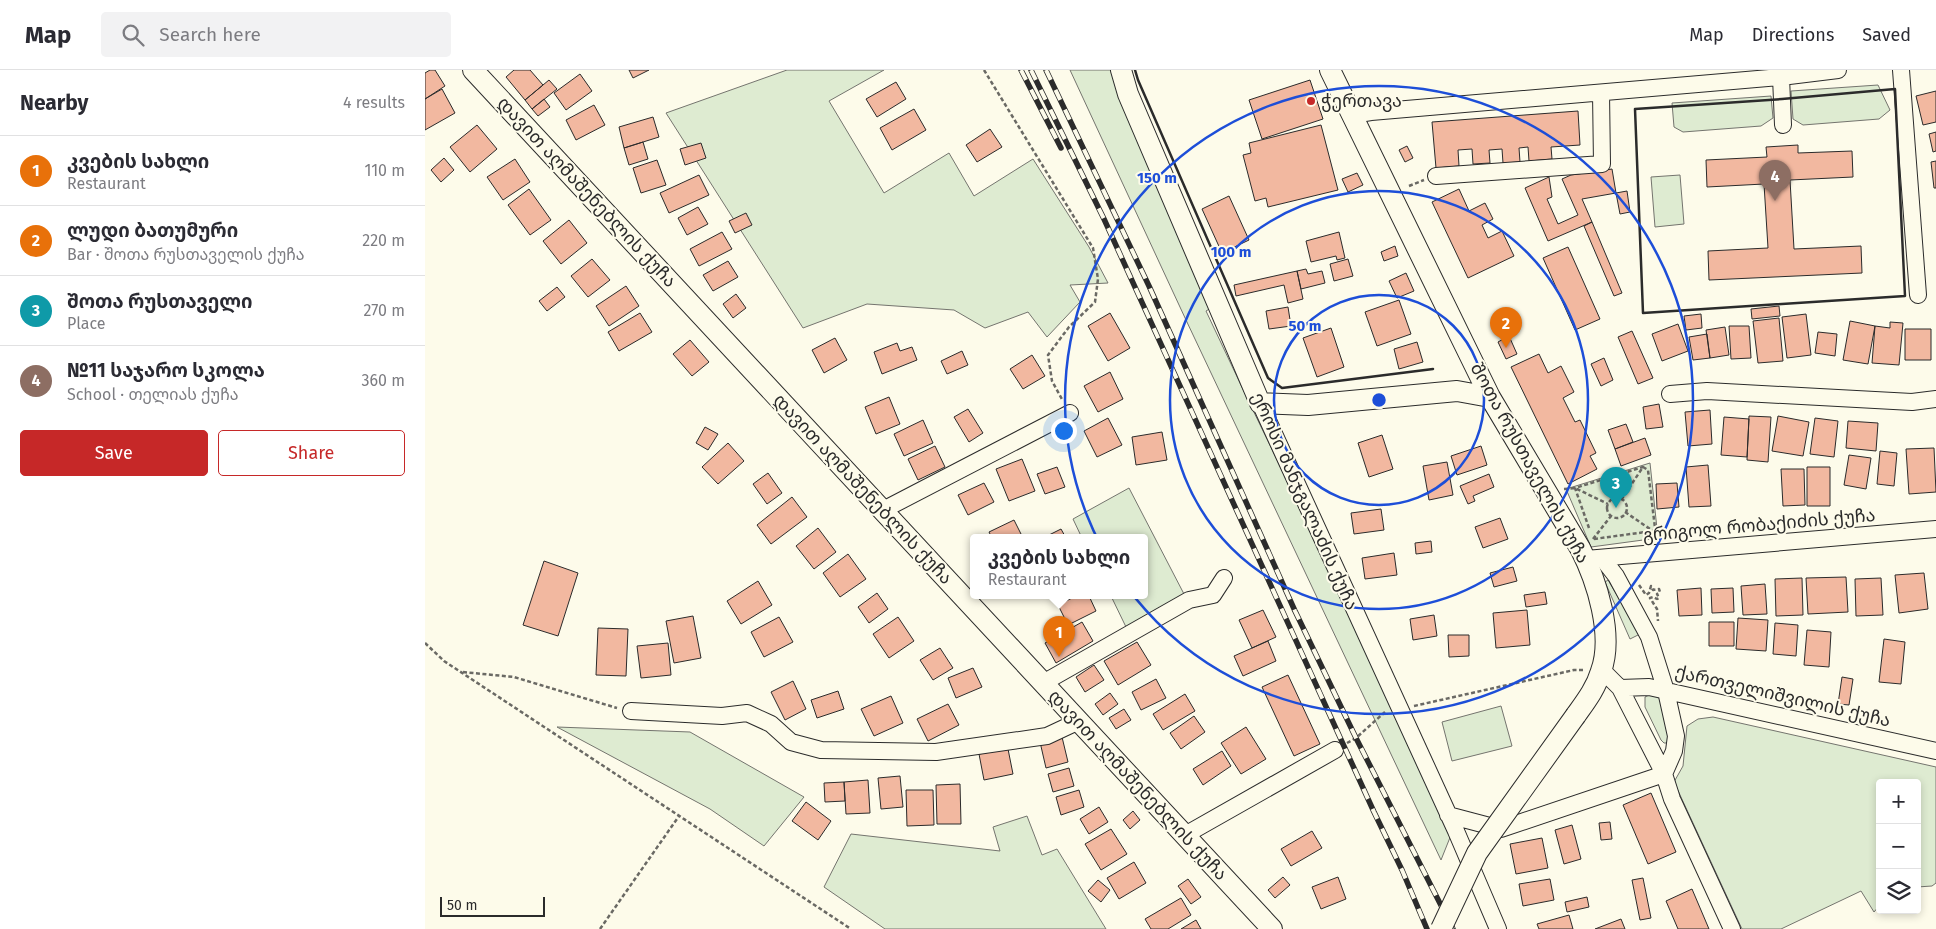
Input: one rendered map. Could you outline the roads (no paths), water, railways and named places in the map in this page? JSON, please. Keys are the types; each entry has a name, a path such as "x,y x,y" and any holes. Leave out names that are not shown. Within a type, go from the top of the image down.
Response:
{"main road":[{"name":"დავით აღმაშენებლის ქუჩა","path":"473,70 1272,929"},
{"name":"ეროსი მანჯგალაძის ქუჩა","path":"1121,70 1128,94 1259,403"},
{"name":"შოთა რუსთაველის ქუჩა","path":"1330,70 1490,396 1592,553 1593,575 1607,644 1602,670 1593,690 1477,853 1441,929"},
{"path":"1259,403 1308,405 1457,391 1490,396"}],"street":[{"path":"1352,115 1781,77 1838,70"},
{"path":"1901,70 1918,295"},
{"path":"1781,77 1783,126"},
{"path":"1436,176 1602,164 1601,93"},
{"path":"1670,394 1707,391 1912,402 1936,399"},
{"name":"ეროსი მანჯგალაძის ქუჩა","path":"1259,403 1448,815 1498,929"},
{"path":"883,510 1070,413"},
{"name":"გრიგოლ რობაქიძის ქუჩა","path":"1592,553 1936,529"},
{"path":"1448,815 1501,829 1664,774 1675,750 1676,736 1666,691 1649,637 1616,576 1592,553"},
{"path":"1043,683 1189,600 1213,595 1224,578"},
{"path":"1602,670 1620,688 1664,774 1672,799 1732,929"},
{"name":"ქართველიშვილის ქუჩა","path":"1620,688 1649,687 1936,751"},
{"path":"631,711 722,716 747,712 771,724 791,742 821,750 936,752 1047,736 1079,721"},
{"path":"1185,835 1335,750"}],"railway":[{"path":"1021,70 1061,148"},
{"path":"1031,70 1104,219 1402,870 1427,929"},
{"path":"1046,70 1149,286 1295,611 1356,738 1453,929"}],"place":[{"name":"ჭერთავა","path":"1311,101"},
{"name":"№11 საჯარო სკოლა","path":"1775,201"},
{"name":"ლუდი ბათუმური","path":"1506,348"},
{"name":"შოთა რუსთაველი","path":"1616,508"},
{"name":"კვების სახლი","path":"1059,657"}]}
